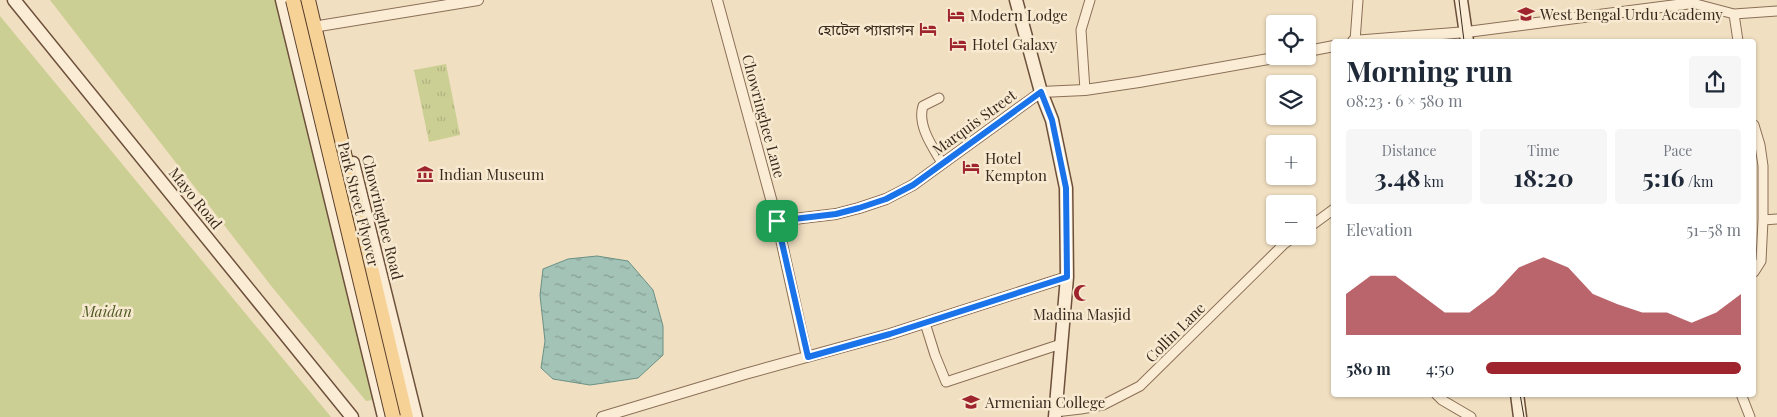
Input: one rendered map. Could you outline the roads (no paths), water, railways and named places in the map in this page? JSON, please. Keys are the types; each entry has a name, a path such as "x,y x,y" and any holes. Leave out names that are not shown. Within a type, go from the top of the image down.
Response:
{"main road":[{"name":"Mayo Road","path":"14,0 352,417"},
{"path":"282,0 384,417"},
{"name":"Park Street Flyover","path":"293,0 393,417"},
{"name":"Park Street Flyover","path":"308,0 406,417"},
{"name":"Chowringhee Road","path":"314,0 416,417"},
{"path":"1016,0 1041,92 1052,120 1066,188 1067,277 1055,415"},
{"path":"1461,0 1466,37"},
{"path":"1517,397 1520,417"}],"street":[{"path":"319,26 478,0"},
{"name":"Chowringhee Lane","path":"717,0 777,221 808,357"},
{"path":"1085,90 1081,30 1090,0"},
{"path":"1355,39 1358,0"},
{"path":"1410,39 1466,37 1692,1 1734,14 1777,11"},
{"path":"1734,14 1738,39"},
{"path":"1316,49 1331,47"},
{"path":"1041,92 1085,90 1196,73 1266,60"},
{"name":"Marquis Street","path":"777,221 836,214 886,199 912,186 1041,92"},
{"path":"939,98 924,106 920,116 929,141 942,163"},
{"path":"1756,132 1760,145 1758,165 1764,220 1762,261 1756,269"},
{"path":"1316,222 1331,211"},
{"path":"1764,220 1777,219"},
{"name":"Collin Lane","path":"1055,415 1102,405 1140,386 1283,245"},
{"path":"602,417 925,323 1067,277"},
{"path":"925,323 934,355 946,382 1061,344"},
{"path":"1439,397 1472,417"},
{"path":"1742,397 1750,417"}],"water":[{"path":"597,256 628,261 653,290 663,326 663,355 638,378 590,385 553,379 541,368 545,341 540,295 543,269 568,259"}],"tram line":[{"path":"1459,0 1464,39"},
{"path":"1521,397 1524,417"}],"place":[{"name":"West Bengal Urdu Academy","path":"1526,14"},
{"name":"Modern Lodge","path":"956,15"},
{"name":"হোটেল প্যারাগন","path":"928,29"},
{"name":"Hotel Galaxy","path":"958,44"},
{"name":"Hotel Kempton","path":"971,167"},
{"name":"Indian Museum","path":"425,174"},
{"name":"Madina Masjid","path":"1082,293"},
{"name":"Armenian College","path":"971,402"}],"park label":[{"name":"Maidan","path":"107,311"}]}
